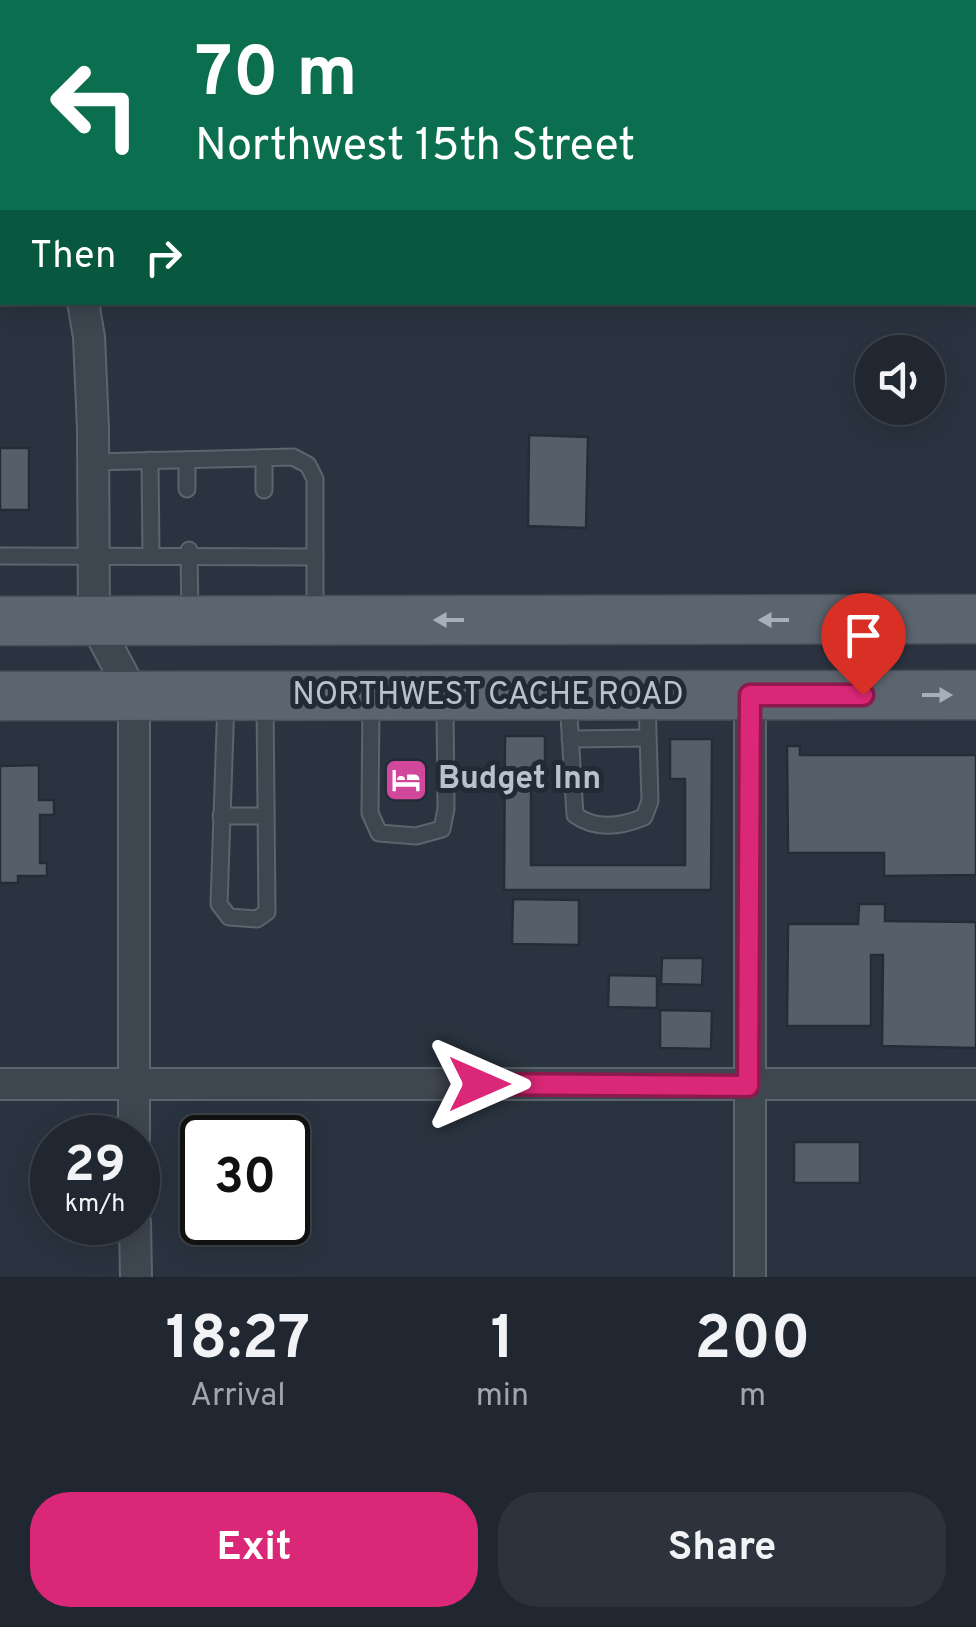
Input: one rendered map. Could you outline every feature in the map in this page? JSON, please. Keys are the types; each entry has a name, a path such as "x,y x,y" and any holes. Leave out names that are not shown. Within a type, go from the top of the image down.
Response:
{"main road":[{"path":"0,621 976,619"},
{"name":"NORTHWEST CACHE ROAD","path":"0,696 444,696 569,717 647,717 750,695 976,695"}],"street":[{"path":"84,305 89,337 94,621 134,696 134,1115"},
{"path":"750,695 750,1277"},
{"path":"0,1084 976,1084"},
{"path":"135,1245 136,1277"}],"lane":[{"path":"264,458 264,490"},
{"path":"93,462 294,458 308,465 315,479 315,620"},
{"path":"150,460 152,556"},
{"path":"186,460 187,489"},
{"path":"189,553 190,621"},
{"path":"0,556 265,553 315,557"},
{"path":"246,696 266,816 267,912 256,919 229,917 219,904 221,816 246,696"},
{"path":"371,696 370,812 379,834 416,836 442,829 446,809 444,696"},
{"path":"569,717 575,815 589,824 625,825 644,817 650,802 647,717"},
{"path":"221,816 266,816"}],"building":[{"path":"529,435 588,437 586,528 528,526"},
{"path":"0,448 29,448 29,510 0,510"},
{"path":"505,736 545,736 545,767 531,767 531,865 685,865 685,779 670,779 670,739 712,739 711,890 504,890"},
{"path":"787,746 800,746 800,755 976,755 976,875 884,876 884,853 788,853"},
{"path":"39,765 39,800 54,800 54,815 40,815 40,863 47,863 47,876 18,876 18,883 0,883 0,766"},
{"path":"513,899 579,900 579,945 512,944"},
{"path":"859,904 885,904 885,921 976,922 976,1048 882,1046 883,955 871,955 871,1026 787,1026 788,924 858,924"},
{"path":"662,958 703,958 702,985 661,984"},
{"path":"609,975 657,976 657,1008 608,1007"},
{"path":"660,1010 712,1011 711,1049 660,1048"},
{"path":"794,1142 860,1142 860,1183 794,1183"}],"place":[{"name":"Budget Inn","path":"406,780"}],"route":[{"path":"479,1084 748,1086 750,695 863,695"}]}
